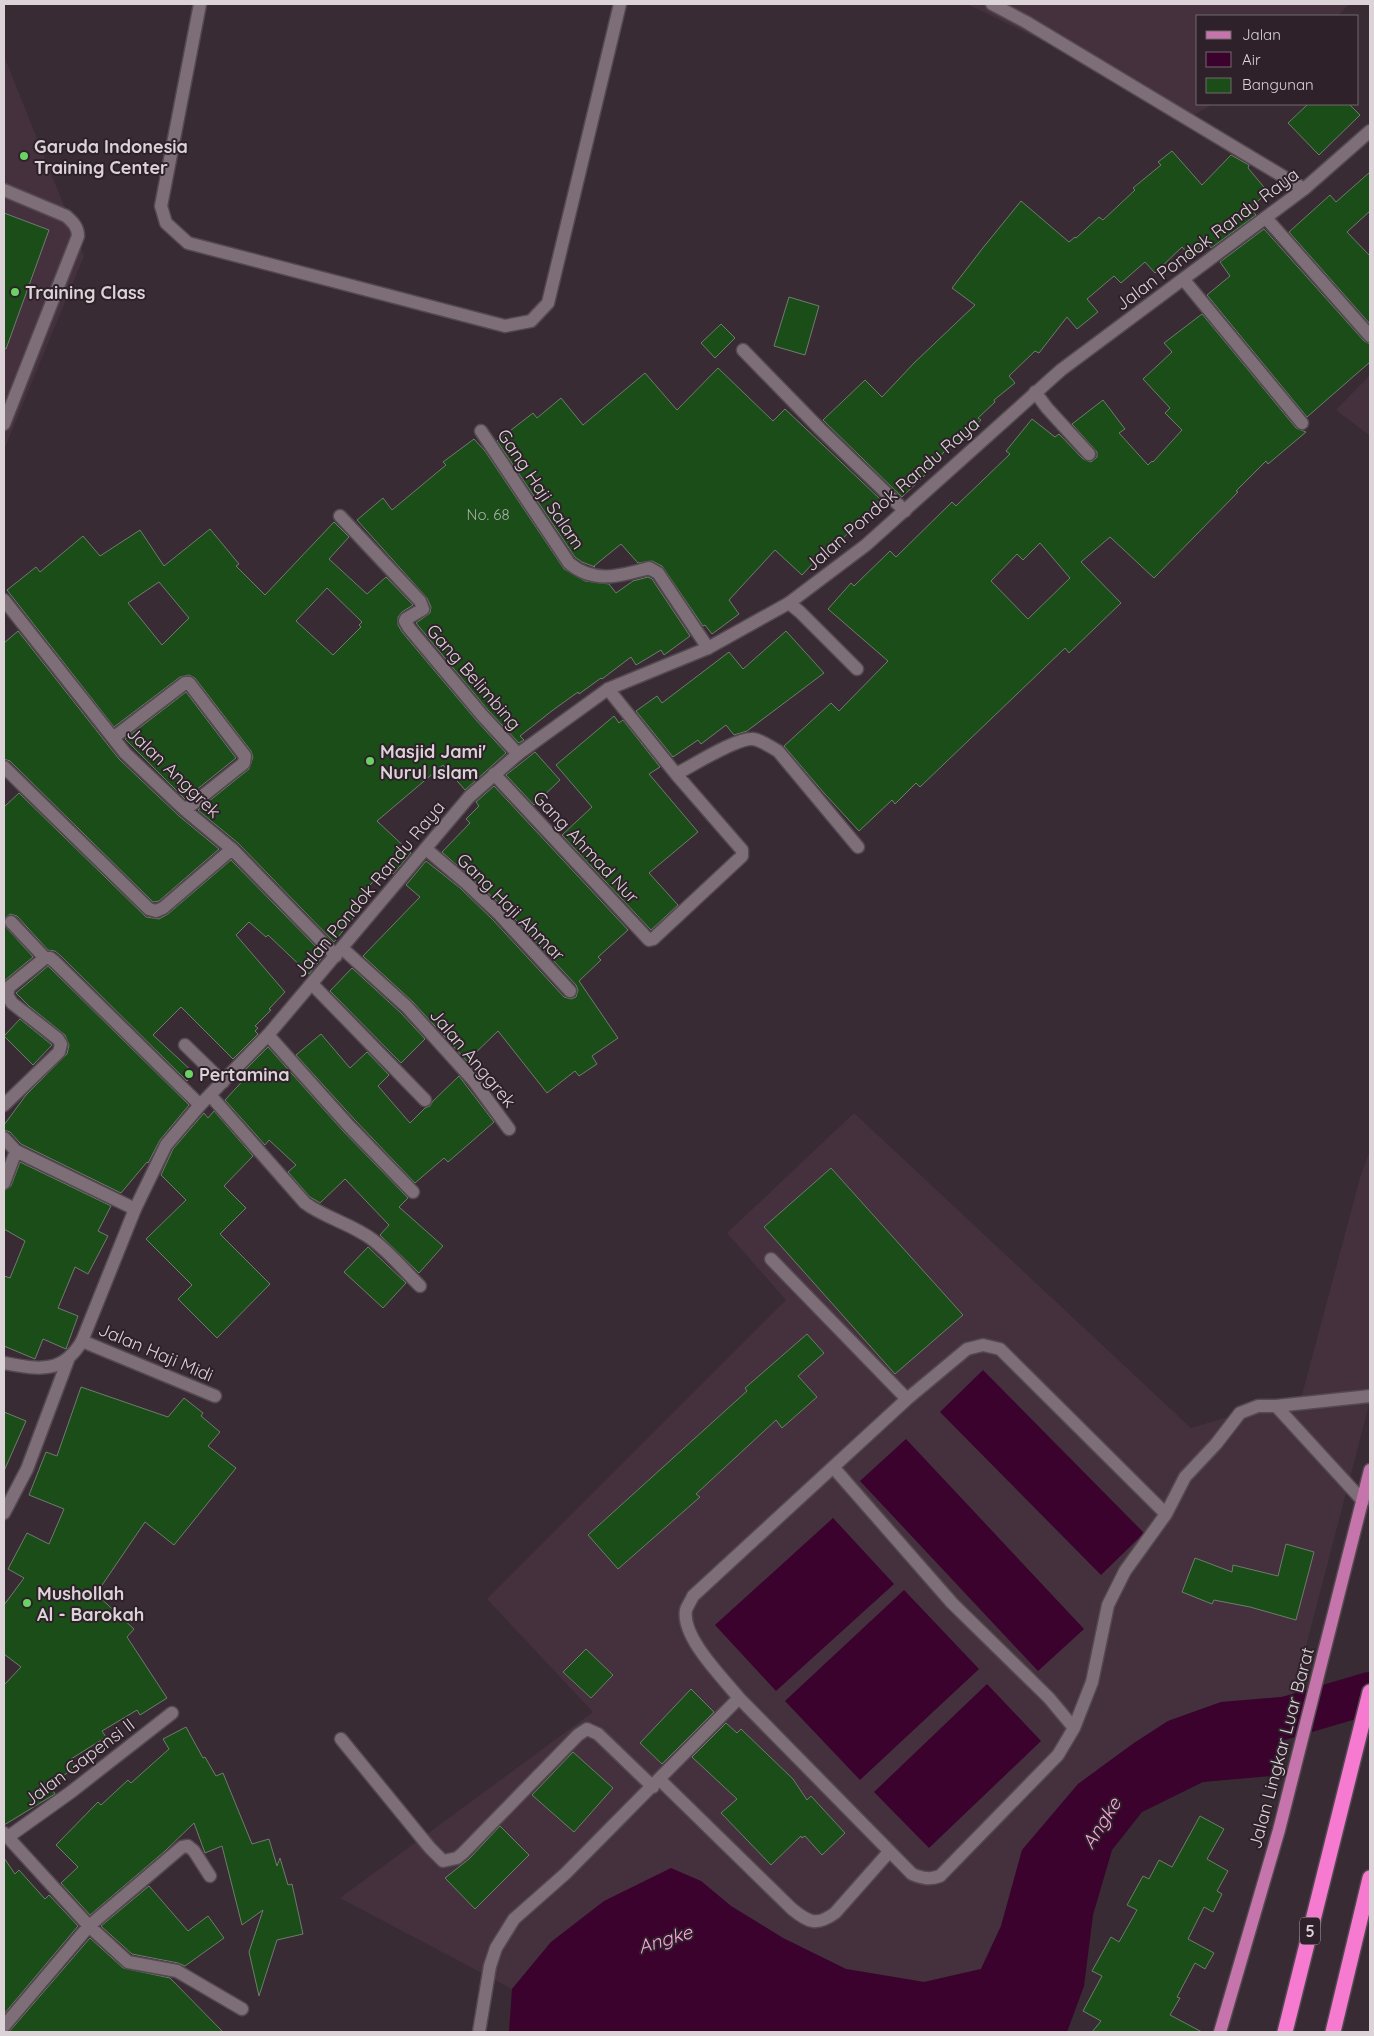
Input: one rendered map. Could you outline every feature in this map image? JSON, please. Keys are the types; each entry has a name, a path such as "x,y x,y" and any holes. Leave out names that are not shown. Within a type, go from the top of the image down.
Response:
{"highway":[{"name":"5","path":"1285,2032 1370,1692"},
{"path":"1334,2032 1370,1878"}],"main road":[{"name":"Jalan Lingkar Luar Barat","path":"1220,2032 1281,1820 1370,1470"}],"street":[{"path":"200,4 161,206 166,223 188,243 505,326 530,321 548,303 620,4"},
{"path":"992,4 1026,22 1304,189"},
{"name":"Jalan Pondok Randu Raya","path":"4,1513 27,1469 68,1360 82,1340 136,1209 166,1145 200,1104 268,1035 469,797 518,754 608,689 708,648 789,603 866,545 1061,370 1304,189 1370,131"},
{"path":"4,190 66,216 74,222 78,230 78,236 4,424"},
{"path":"1266,218 1370,336"},
{"path":"1184,280 1302,423"},
{"path":"742,350 905,511"},
{"path":"1035,392 1088,454"},
{"name":"Gang Haji Salam","path":"481,431 569,563 577,570 604,578 649,568 654,569 708,648"},
{"name":"Gang Belimbing","path":"340,516 420,601 424,609 406,619 405,622 408,628 518,754"},
{"name":"Jalan Anggrek","path":"4,600 125,753 185,810 232,849 339,952 407,1007 473,1080 509,1129"},
{"path":"789,603 857,669"},
{"path":"112,738 185,682 189,683 245,756 245,760 244,763 185,810"},
{"path":"608,689 676,774 732,744 748,739 762,741 778,751 858,847"},
{"path":"4,768 149,909 156,911 163,908 232,849"},
{"name":"Gang Ahmad Nur","path":"494,774 646,938 653,939 742,856 742,850 676,774"},
{"name":"Gang Haji Ahmar","path":"426,849 466,882 499,914 570,991"},
{"path":"10,922 200,1104"},
{"path":"4,1105 60,1052 61,1048 58,1039 12,1003 7,995 9,987 50,960"},
{"path":"312,984 425,1100"},
{"path":"268,1035 349,1126 413,1192"},
{"path":"185,1045 223,1082"},
{"path":"210,1095 305,1203 316,1212 345,1223 372,1240 420,1286"},
{"path":"4,1138 16,1151 136,1209"},
{"path":"4,1183 16,1151"},
{"path":"771,1259 907,1398"},
{"name":"Jalan Haji Midi","path":"82,1340 215,1396"},
{"path":"1166,1514 1000,1349 983,1345 967,1349 907,1398 693,1596 686,1609 686,1623 697,1646 739,1698 889,1852 912,1874 922,1878 940,1876 1058,1755 1074,1728 1092,1682 1108,1605 1126,1571 1166,1514 1185,1477 1216,1444 1240,1413 1258,1406 1276,1406 1370,1396"},
{"path":"4,1363 29,1368 52,1367 68,1360"},
{"path":"1276,1406 1363,1501"},
{"path":"833,1468 952,1603 1049,1698 1074,1728"},
{"path":"479,2032 490,1966 496,1948 514,1919 565,1874 739,1698"},
{"name":"Jalan Gapensi II","path":"172,1713 71,1792 6,1835 89,1926 128,1962 177,1971 242,2010"},
{"path":"341,1739 430,1848 443,1861 457,1858 463,1853 578,1735 587,1729 598,1734 656,1783 792,1909 809,1920 818,1922 825,1920 835,1913 889,1852"},
{"path":"4,2026 89,1926 182,1846 188,1846 194,1850 210,1876"}],"shaded area":[{"path":"967,4 1349,4 1339,15 1196,15 1196,105 1211,105 1194,115"},
{"name":"Garuda Indonesia Training Center","path":"4,56 84,256 4,450"},
{"path":"1370,375 1370,436 1336,410"},
{"path":"854,1113 1191,1428 1302,1395 1360,1178 1370,1150 1370,1401 1293,1696 1221,1702 1168,1721 1078,1784 1022,1850 1001,1926 981,1969 924,1982 846,1969 783,1938 731,1906 701,1881 551,1942 512,1989 340,1898 593,1712 487,1599 786,1300 727,1233"}],"water":[{"path":"983,1370 1144,1533 1101,1575 940,1412"},
{"path":"906,1439 1084,1629 1038,1671 860,1481"},
{"path":"833,1518 894,1584 776,1691 715,1625"},
{"path":"904,1590 979,1669 860,1780 785,1701"},
{"path":"987,1684 1041,1741 929,1848 874,1792"},
{"path":"1293,1696 1271,1776 1203,1782 1142,1812 1112,1850 1093,1915 1084,1986 1067,2032 509,2032 512,1989 551,1942 604,1901 671,1868 701,1881 731,1906 783,1938 846,1969 924,1982 981,1969 1001,1926 1022,1850 1078,1784 1168,1721 1221,1702"}],"building":[{"path":"1307,105 1350,105 1360,115 1319,155 1288,123"},
{"path":"1172,151 1202,185 1231,155 1249,165 1248,168 1268,192 1250,208 1256,215 1211,248 1207,242 1190,256 1182,247 1155,273 1145,262 1121,283 1114,276 1087,299 1098,312 1077,329 1067,317 1039,353 1035,351 1009,376 1015,383 994,400 995,402 978,418 981,420 958,446 953,441 924,476 902,497 823,420 865,380 882,397 914,363 975,305 952,288 1021,201 1069,242 1099,217 1103,220 1135,190 1133,188 1161,165 1158,162"},
{"path":"1370,172 1370,211 1347,232 1370,256 1370,324 1289,232 1330,195 1336,202"},
{"name":"Training Class","path":"4,213 49,230 6,349 4,348"},
{"path":"1264,229 1364,341 1370,344 1370,362 1307,417 1207,295 1230,276 1220,262"},
{"path":"789,297 819,306 805,355 774,346"},
{"path":"1202,314 1296,428 1306,432 1268,464 1266,461 1154,578 1110,537 1081,562 1121,603 1069,653 1065,648 920,787 916,783 895,804 892,800 859,831 784,746 831,703 839,711 888,661 828,609 851,583 854,586 890,551 896,557 952,502 956,506 1010,454 1006,451 1032,419 1055,437 1059,434 1083,459 1091,462 1097,457 1097,452 1072,424 1103,400 1125,429 1119,433 1148,465 1153,462 1182,430 1165,413 1170,408 1143,379 1172,352 1164,343","holes":["1040,543 1070,578 1028,619 991,581 1017,554 1023,560"]},
{"path":"721,324 735,338 715,358 701,343"},
{"path":"718,368 773,421 785,409 880,499 834,548 830,545 802,575 775,550 729,600 739,614 712,634 705,625 703,626 662,566 652,561 638,563 621,544 595,567 575,557 497,441 533,413 537,418 561,398 583,425 645,373 677,410"},
{"path":"474,439 485,451 564,569 585,581 609,584 616,593 633,581 648,577 652,579 690,636 664,655 661,650 636,665 631,657 602,679 579,694 578,692 553,710 520,736 524,740 519,743 488,710 416,623 430,613 431,607 427,598 357,520 383,498 392,510 446,465 443,462"},
{"path":"334,522 349,537 329,559 367,594 386,577 413,605 398,617 398,625 402,632 506,753 465,790 443,765 377,821 411,853 393,874 387,868 358,897 365,903 334,942 238,843 198,810 249,769 253,757 251,751 195,678 189,675 180,677 114,727 7,590 36,567 40,572 83,536 100,556 140,530 164,566 210,529 239,564 236,566 265,595","holes":["159,582 189,618 162,645 128,603","327,588 362,622 359,625 361,627 333,655 296,621"]},
{"path":"18,631 119,759 179,816 219,849 159,901 153,902 10,761 4,759 4,643"},
{"path":"786,631 824,673 747,731 734,735 726,725 701,744 698,740 673,757 636,711 657,696 662,703 729,652 743,669"},
{"path":"186,692 236,758 185,799 125,739"},
{"path":"614,716 619,723 623,720 660,767 649,774 698,832 649,873 678,905 651,930 562,835 592,807 556,765"},
{"path":"535,752 560,780 534,805 506,775"},
{"path":"494,786 628,930 598,957 601,960 579,981 618,1038 592,1056 597,1064 579,1076 575,1071 547,1093 498,1031 467,1061 413,1002 363,956 420,897 406,885 426,861 460,888 493,920 564,997 571,999 576,997 578,990 576,985 505,908 442,852 470,823 466,819 479,806 476,802"},
{"path":"19,793 146,917 159,919 168,914 231,860 324,955 309,974 268,935 266,937 249,922 236,935 285,992 255,1026 258,1028 255,1031 258,1034 233,1059 181,1007 153,1035 194,1073 187,1081 61,956 55,951 48,950 17,916 10,914 4,919 4,807"},
{"path":"4,925 33,957 4,981"},
{"path":"48,966 189,1105 160,1140 148,1163 121,1193 21,1144 10,1132 4,1130 4,1125 26,1095 67,1054 69,1045 65,1035 16,993"},
{"path":"352,968 401,1013 425,1039 401,1063 330,991"},
{"path":"20,1019 52,1045 33,1065 4,1036"},
{"path":"321,1034 350,1068 367,1052 389,1075 378,1086 410,1123 425,1108 430,1106 459,1076 494,1122 448,1162 444,1158 415,1183 296,1055"},
{"path":"268,1047 343,1131 408,1198 399,1207 443,1246 419,1273 380,1235 389,1225 345,1179 320,1203 310,1197 288,1172 296,1165 269,1140 265,1145 225,1100 248,1075 244,1071"},
{"path":"214,1111 253,1156 224,1186 246,1208 220,1234 270,1284 217,1338 178,1299 192,1285 146,1239 186,1200 161,1175 173,1149 204,1113 208,1118"},
{"path":"20,1162 111,1206 98,1231 108,1236 88,1274 75,1267 58,1308 78,1316 66,1349 43,1339 35,1359 4,1346 4,1276 10,1278 25,1241 4,1229 4,1191 11,1186"},
{"path":"831,1168 963,1315 895,1374 764,1227"},
{"path":"368,1247 406,1283 383,1308 344,1272"},
{"path":"807,1334 824,1353 798,1376 817,1397 782,1428 776,1420 696,1494 700,1497 618,1569 588,1535 747,1391 745,1388"},
{"path":"81,1387 168,1417 184,1398 203,1413 201,1416 220,1432 208,1446 236,1468 174,1545 145,1522 96,1594 134,1629 127,1637 167,1698 140,1715 137,1710 102,1731 106,1737 71,1759 75,1767 50,1786 55,1794 4,1825 4,1685 21,1667 4,1654 4,1605 24,1578 8,1569 27,1533 49,1544 64,1509 29,1495 46,1452 57,1456"},
{"path":"4,1412 26,1421 4,1471"},
{"path":"1286,1544 1314,1552 1296,1620 1250,1607 1214,1600 1212,1604 1182,1592 1195,1558 1232,1572 1233,1565 1278,1576"},
{"path":"586,1649 613,1675 591,1698 563,1672"},
{"path":"691,1689 714,1712 662,1764 640,1743"},
{"path":"726,1723 737,1733 741,1729 793,1779 807,1800 811,1796 845,1833 822,1855 805,1836 802,1838 801,1836 771,1865 721,1813 737,1799 692,1757"},
{"path":"186,1727 203,1758 205,1757 216,1776 223,1773 252,1844 269,1839 277,1866 280,1858 288,1885 292,1884 303,1934 277,1940 259,1996 249,1952 263,1910 242,1925 222,1846 205,1853 194,1823 165,1851 90,1915 61,1883 78,1867 56,1845 98,1802 101,1805 128,1780 131,1783 169,1749 163,1739"},
{"path":"573,1752 613,1788 574,1832 532,1795"},
{"path":"1200,1816 1224,1829 1207,1859 1228,1871 1217,1891 1222,1894 1213,1912 1204,1907 1188,1939 1214,1953 1205,1969 1195,1963 1177,1997 1180,1998 1170,2015 1202,2032 1092,2032 1101,2021 1083,2011 1102,1976 1092,1971 1111,1937 1119,1942 1137,1910 1127,1905 1143,1876 1149,1879 1159,1860 1172,1867"},
{"path":"500,1826 529,1855 475,1909 445,1878 469,1859"},
{"path":"4,1858 15,1874 19,1870 45,1899 49,1895 78,1926 4,2014"},
{"path":"149,1886 188,1931 208,1916 224,1938 185,1966 132,1954 101,1926"},
{"path":"90,1938 123,1968 170,1978 223,2032 9,2032"}],"waterway":[{"name":"Angke","path":"1232,1736 1244,1730 1370,1693"}],"place":[{"name":"Garuda Indonesia Training Center","path":"24,156"},
{"name":"Training Class","path":"15,292"},
{"name":"Masjid Jami' Nurul Islam","path":"370,761"},
{"name":"Pertamina","path":"189,1074"},
{"name":"Mushollah Al - Barokah","path":"27,1603"}]}
